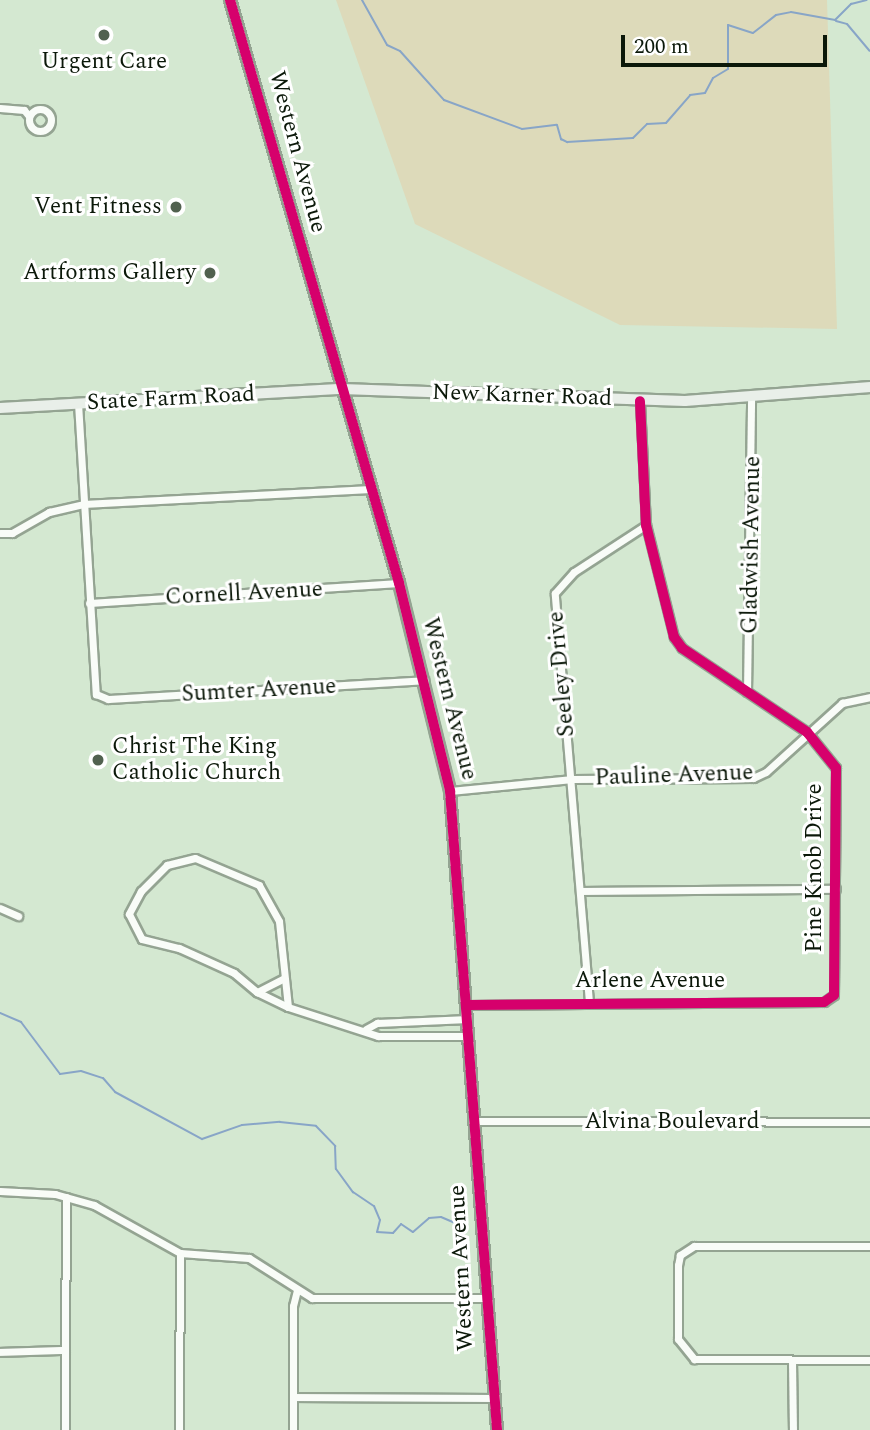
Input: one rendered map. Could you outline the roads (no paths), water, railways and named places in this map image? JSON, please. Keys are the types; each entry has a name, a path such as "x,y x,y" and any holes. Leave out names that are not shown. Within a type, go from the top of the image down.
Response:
{"main road":[{"name":"Western Avenue","path":"230,0 399,583 450,791 468,1005 492,1398 497,1430"},
{"name":"New Karner Road","path":"342,389 640,401 751,398 870,387"},
{"name":"State Farm Road","path":"0,408 342,389"}],"street":[{"path":"0,108 24,110 29,116"},
{"name":"Gladwish Avenue","path":"747,692 751,398"},
{"name":"Pine Knob Drive","path":"640,401 646,526 674,637 747,692 807,732 836,768 836,889 832,998"},
{"path":"78,403 89,603"},
{"path":"0,533 12,533 49,512 83,504 372,489"},
{"name":"Seeley Drive","path":"589,1002 583,891 554,609 558,588 582,566 646,526"},
{"name":"Cornell Avenue","path":"89,603 399,583"},
{"name":"Sumter Avenue","path":"89,603 96,694 108,699 424,680"},
{"name":"Pauline Avenue","path":"450,791 572,779 753,778 766,772 842,703 870,697"},
{"path":"289,1007 279,921 259,886 205,860 179,859 167,865 131,907 135,932 147,942 179,948 234,973 257,992 289,1007 366,1029 378,1036 469,1036"},
{"path":"583,891 836,889"},
{"path":"0,908 18,915"},
{"path":"257,992 284,978"},
{"name":"Arlene Avenue","path":"468,1005 832,998"},
{"path":"366,1029 377,1023 468,1019"},
{"name":"Alvina Boulevard","path":"474,1121 870,1122"},
{"path":"0,1191 66,1197 110,1212 180,1253 249,1258 297,1290 324,1298 485,1298"},
{"path":"65,1430 66,1197"},
{"path":"870,1246 685,1250 677,1265 679,1344 686,1355 709,1360 870,1360"},
{"path":"179,1430 180,1253"},
{"path":"293,1430 297,1290"},
{"path":"0,1352 65,1350"},
{"path":"792,1362 793,1430"},
{"path":"293,1397 492,1398"}],"waterway":[{"path":"362,0 387,45 400,51 444,100 522,129 557,125 561,139 567,142 633,138 647,124 666,123 690,95 705,93 713,78 728,69 728,25 753,33 776,15 791,12 835,20 851,4 867,0"},
{"path":"836,21 847,24 870,51"},
{"path":"0,1013 21,1022 60,1074 81,1071 103,1078 115,1092 202,1139 242,1125 280,1122 316,1126 335,1146 336,1169 353,1192 374,1206 380,1220 377,1232 393,1233 401,1224 413,1232 429,1218 441,1217 460,1225"}],"place":[{"name":"Urgent Care","path":"104,35"},
{"name":"Vent Fitness","path":"176,207"},
{"name":"Artforms Gallery","path":"210,273"},
{"name":"Christ The King Catholic Church","path":"98,760"}]}
